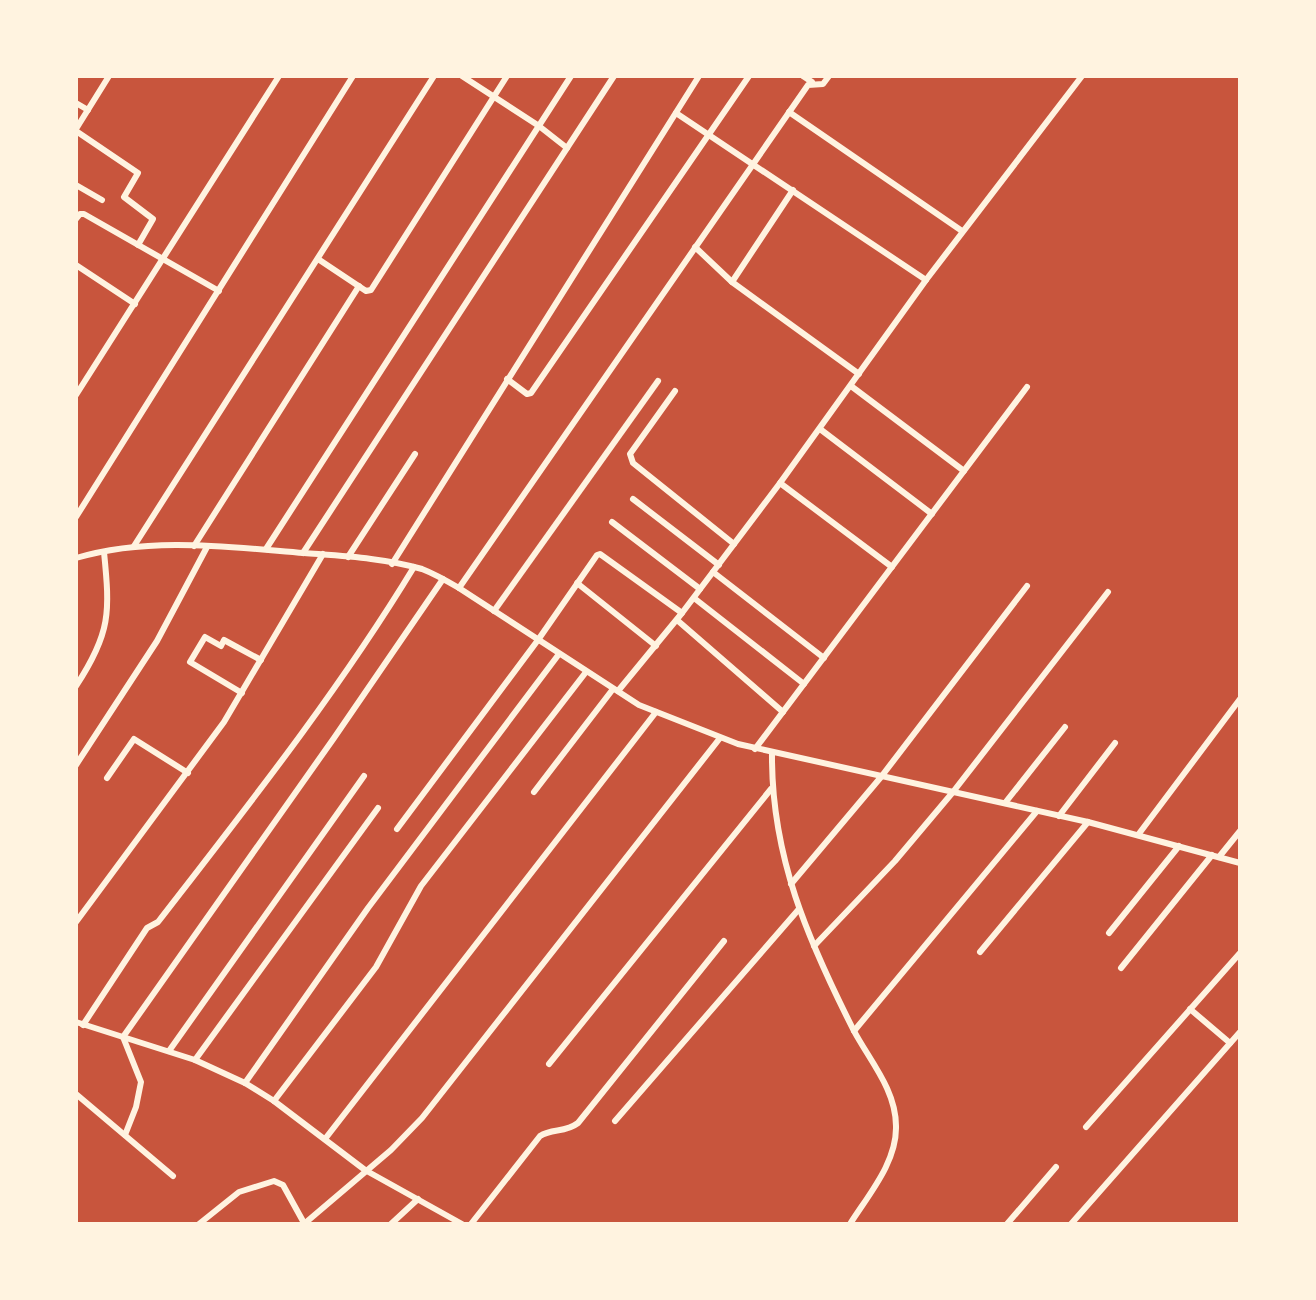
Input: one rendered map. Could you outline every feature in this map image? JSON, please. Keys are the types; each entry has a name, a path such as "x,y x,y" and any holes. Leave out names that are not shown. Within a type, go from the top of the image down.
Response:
{"street":[{"path":"109,76 76,130 138,173 124,197 153,218 138,245"},
{"path":"76,395 279,76"},
{"path":"76,517 353,76"},
{"path":"135,546 434,76"},
{"path":"462,76 567,148"},
{"path":"318,259 366,291 371,290 507,76"},
{"path":"266,549 571,76"},
{"path":"303,553 614,76"},
{"path":"392,564 699,76"},
{"path":"507,379 527,394 531,393 748,76"},
{"path":"803,76 812,82 823,84 829,76"},
{"path":"534,792 615,690 682,614 820,429 962,231 1082,76"},
{"path":"459,588 752,164 812,82"},
{"path":"76,103 88,110"},
{"path":"789,112 962,231"},
{"path":"676,113 926,280"},
{"path":"76,185 102,200"},
{"path":"732,282 793,190"},
{"path":"76,219 80,214 84,214 219,291"},
{"path":"695,247 732,282 860,374"},
{"path":"76,265 135,304"},
{"path":"194,546 359,286"},
{"path":"494,611 658,381"},
{"path":"851,386 964,471"},
{"path":"755,749 1028,387"},
{"path":"675,391 630,454 636,467 734,544"},
{"path":"820,429 932,514"},
{"path":"348,557 415,454"},
{"path":"780,483 892,567"},
{"path":"633,499 719,565"},
{"path":"612,522 700,589"},
{"path":"76,558 135,546 194,546 323,554 414,567 459,588 615,690 656,712 720,738 772,753 1088,822 1239,864"},
{"path":"76,765 157,641 207,547"},
{"path":"76,686 97,652 105,629 109,605 104,552"},
{"path":"76,922 188,773 242,693 323,554"},
{"path":"397,829 538,640 597,555 600,554 682,614"},
{"path":"414,567 358,655 158,922 147,928 80,1024 195,1060 245,1083 274,1101 365,1170 462,1224"},
{"path":"713,572 824,658"},
{"path":"123,1037 443,579"},
{"path":"576,583 656,645"},
{"path":"791,884 881,777 1027,586"},
{"path":"814,946 895,861 953,792 1108,592"},
{"path":"694,598 804,684"},
{"path":"677,620 783,712"},
{"path":"242,693 190,662 205,638 221,646 224,640 261,660"},
{"path":"245,1083 368,908 559,654"},
{"path":"274,1101 376,967 421,886 586,672"},
{"path":"1138,835 1239,699"},
{"path":"325,1139 656,712"},
{"path":"1005,803 1065,727"},
{"path":"199,1224 239,1192 274,1181 283,1185 304,1223 407,1135 720,738"},
{"path":"107,778 134,739 188,773"},
{"path":"1059,816 1115,743"},
{"path":"772,753 771,789 777,837 799,909 854,1031 889,1092 897,1125 890,1159 850,1224"},
{"path":"168,1051 364,776"},
{"path":"549,1064 771,789"},
{"path":"195,1060 378,808"},
{"path":"854,1031 1037,811"},
{"path":"980,952 1088,822"},
{"path":"1220,857 1239,831"},
{"path":"1109,933 1179,846"},
{"path":"1122,968 1212,855"},
{"path":"615,1121 799,909"},
{"path":"471,1224 540,1136 546,1132 570,1129 578,1123 724,941"},
{"path":"1086,1127 1239,953"},
{"path":"1190,1009 1230,1043"},
{"path":"1071,1224 1239,1032"},
{"path":"123,1037 141,1082 136,1107 125,1135"},
{"path":"76,1094 173,1176"},
{"path":"1007,1224 1056,1167"},
{"path":"391,1224 418,1199"}]}
